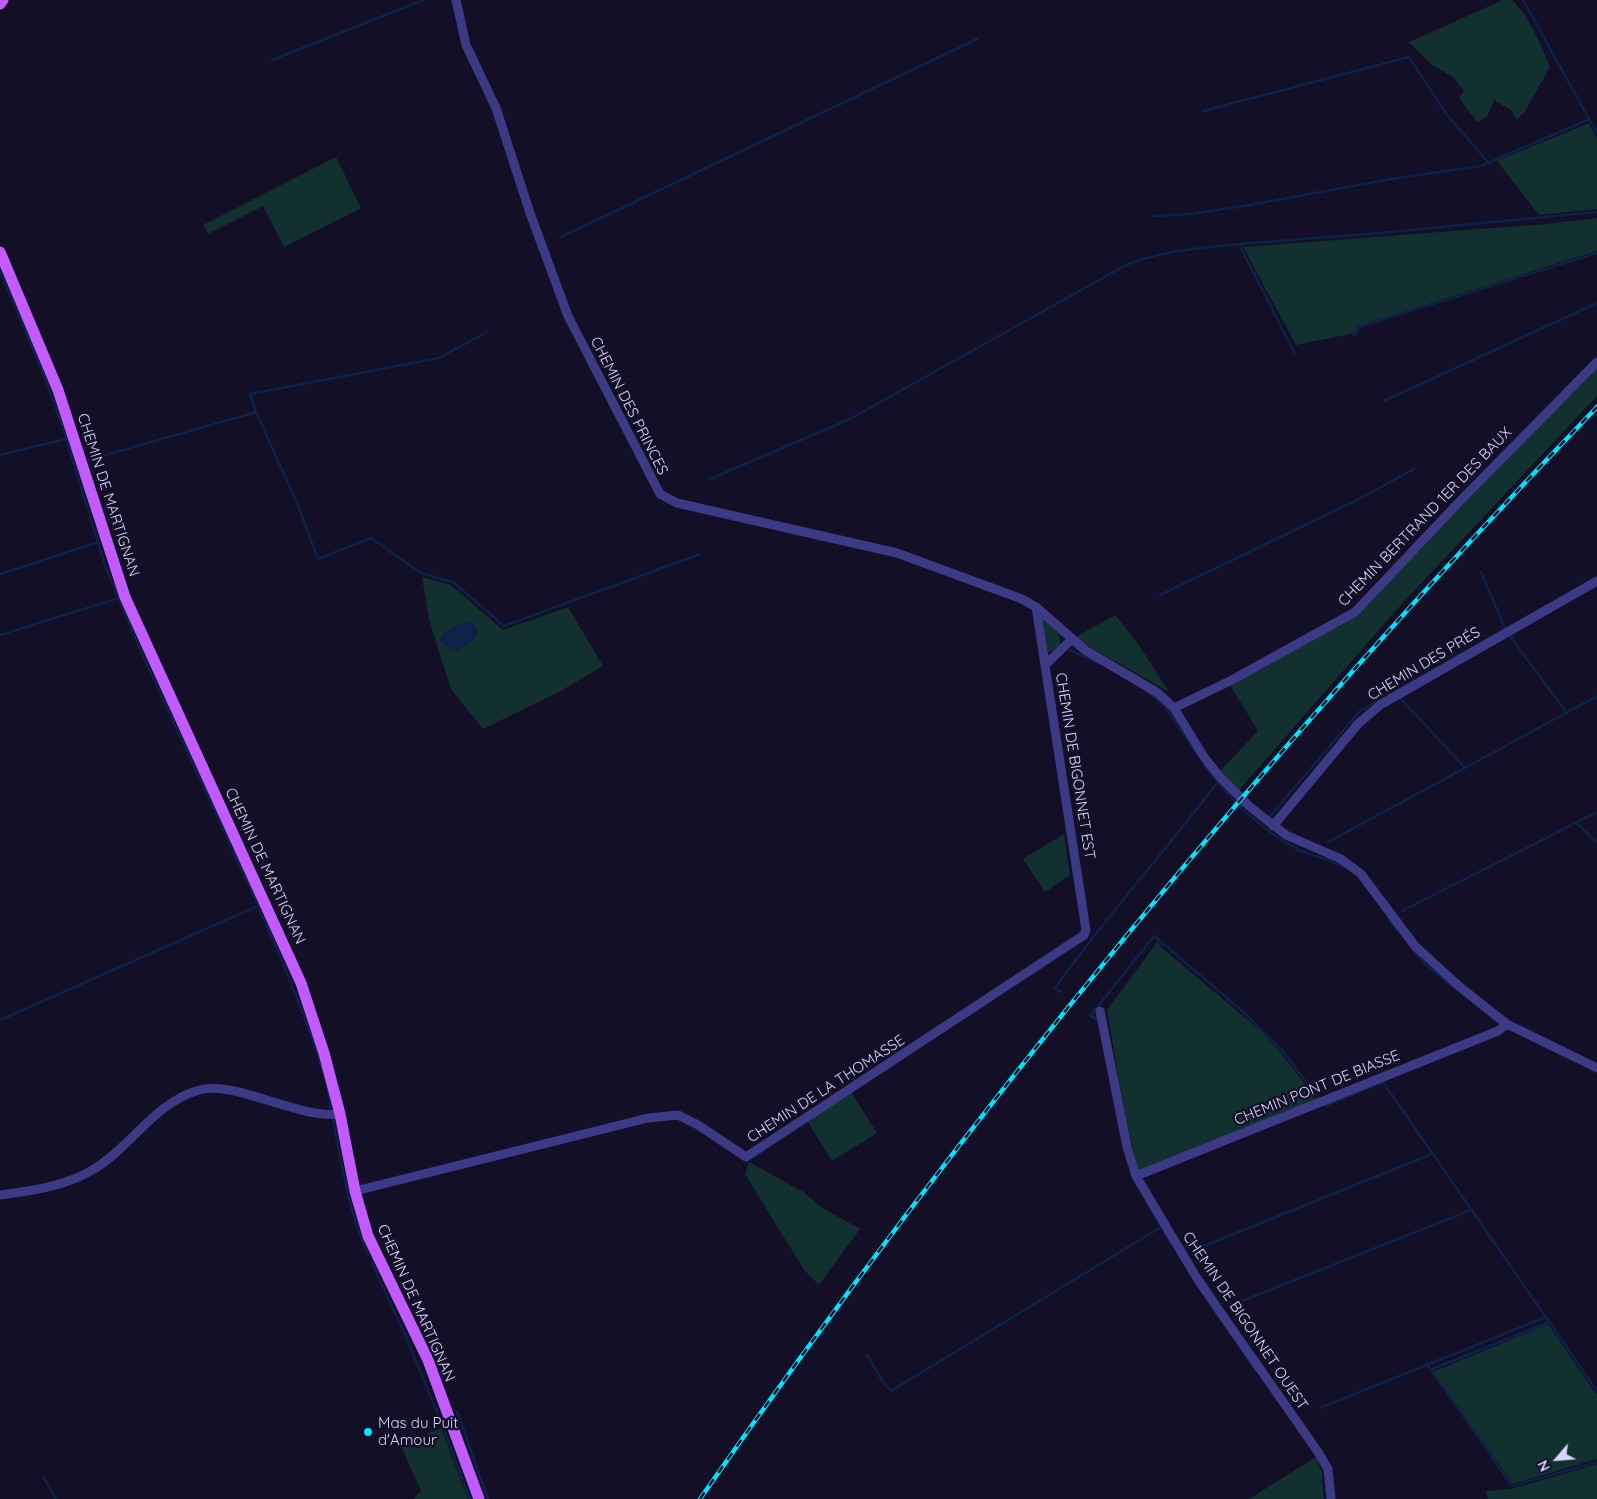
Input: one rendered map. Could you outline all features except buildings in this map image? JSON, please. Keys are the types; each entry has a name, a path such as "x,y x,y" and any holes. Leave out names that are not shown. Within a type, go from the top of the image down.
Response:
{"main road":[{"path":"0,4 3,0"},
{"name":"CHEMIN DE MARTIGNAN","path":"0,252 58,390 126,597 302,983 317,1027 340,1114 355,1191 368,1236 424,1351 479,1499"}],"street":[{"name":"CHEMIN DES PRINCES","path":"456,0 466,45 496,108 530,214 568,316 660,494 677,503 897,553 1022,599 1036,607 1071,640 1158,692 1174,708 1204,757 1220,777 1249,806 1273,826 1298,842 1341,860 1356,870 1425,957 1507,1024 1597,1068"},
{"name":"CHEMIN BERTRAND 1ER DES BAUX","path":"1174,708 1232,680 1355,612 1460,501 1597,362"},
{"name":"CHEMIN DES PRÉS","path":"1273,826 1358,724 1380,705 1597,581"},
{"name":"CHEMIN DE BIGONNET EST","path":"1036,607 1086,930"},
{"path":"1045,665 1071,640"},
{"name":"CHEMIN DE LA THOMASSE","path":"355,1191 648,1118 678,1115 698,1125 746,1157 1081,937 1086,930"},
{"name":"CHEMIN DE BIGONNET OUEST","path":"1100,1011 1127,1147 1136,1176 1198,1280 1323,1460 1328,1469 1331,1499"},
{"name":"CHEMIN PONT DE BIASSE","path":"1136,1176 1498,1031 1507,1024"},
{"path":"0,1195 54,1185 83,1175 106,1161 160,1110 178,1099 201,1090 234,1091 279,1105 319,1113 340,1114"}],"green space":[{"path":"1503,0 1512,0 1525,15 1550,67 1524,113 1516,120 1511,110 1494,100 1487,117 1477,122 1459,98 1464,91 1453,77 1432,65 1409,42"},
{"path":"1589,123 1597,139 1597,209 1539,215 1497,161"},
{"path":"336,157 361,208 284,247 263,206 208,234 203,225"},
{"path":"1597,218 1597,251 1358,326 1355,333 1296,345 1243,247 1546,224"},
{"path":"1597,365 1597,396 1399,607 1239,790 1220,771 1258,731 1230,685 1346,622 1365,607 1421,546"},
{"path":"422,577 451,585 503,630 568,607 603,666 559,692 483,729 451,689 429,620"},
{"path":"1041,614 1057,631 1060,640 1060,645 1046,655"},
{"path":"1115,615 1139,645 1169,692 1076,639 1079,635"},
{"path":"1064,834 1070,875 1045,892 1023,859"},
{"path":"1158,941 1162,948 1261,1031 1278,1049 1317,1100 1138,1171 1124,1110 1107,1010"},
{"path":"851,1092 877,1133 832,1161 807,1121"},
{"path":"749,1162 805,1193 821,1207 860,1229 819,1285 804,1270 745,1174"},
{"path":"1548,1324 1597,1395 1597,1459 1513,1484 1433,1372"},
{"path":"441,1428 468,1499 413,1499 421,1491 401,1446"},
{"path":"1316,1457 1322,1473 1324,1499 1249,1499"},
{"path":"1597,1464 1597,1499 1488,1499 1486,1491 1511,1489"}],"water":[{"path":"468,621 472,622 478,632 474,640 456,651 451,650 440,640 444,632"}],"waterway":[{"path":"272,60 423,0"},
{"path":"1523,0 1597,133"},
{"path":"561,237 977,39"},
{"path":"1203,111 1409,57 1447,115 1488,162"},
{"path":"1154,216 1192,214 1391,179 1481,166 1590,119"},
{"path":"1239,244 1380,233 1597,212"},
{"path":"710,479 850,419 1126,265 1168,253 1239,244 1295,354"},
{"path":"1353,335 1356,334 1359,327 1597,253"},
{"path":"0,271 41,368 63,428 106,568 144,658 257,903"},
{"path":"1384,401 1597,303"},
{"path":"89,460 256,412 250,394 439,358 487,332"},
{"path":"256,412 297,503 318,559 371,538 421,573 453,582 504,626 700,554"},
{"path":"0,455 66,439"},
{"path":"1160,595 1357,500 1414,469"},
{"path":"0,574 98,542"},
{"path":"1481,572 1505,628"},
{"path":"0,635 119,598"},
{"path":"1270,816 1360,711 1528,616"},
{"path":"1509,635 1567,713"},
{"path":"1070,650 1100,664"},
{"path":"1148,692 1164,705 1197,754"},
{"path":"1401,699 1465,768 1597,696"},
{"path":"1204,764 1235,801 1272,833 1299,850 1335,862 1346,868"},
{"path":"1328,842 1465,768"},
{"path":"1061,992 1055,988 1074,962 1217,783"},
{"path":"1402,911 1597,812"},
{"path":"1576,823 1597,842"},
{"path":"0,1020 260,905"},
{"path":"259,909 303,1013 324,1075 329,1098 329,1111"},
{"path":"1388,918 1424,963 1500,1024"},
{"path":"1099,1020 1090,1016 1154,936 1240,1009 1281,1049 1320,1100"},
{"path":"1323,1104 1325,1106 1383,1082 1597,1391"},
{"path":"333,1119 351,1205 368,1255"},
{"path":"1199,1248 1432,1154"},
{"path":"1146,1201 1171,1244"},
{"path":"1232,1305 1471,1210"},
{"path":"867,1355 883,1382 891,1391 1161,1227"},
{"path":"372,1263 403,1330 440,1419"},
{"path":"1200,1275 1212,1293"},
{"path":"1208,1301 1256,1371"},
{"path":"1320,1408 1546,1317"},
{"path":"1430,1370 1549,1322"},
{"path":"1427,1364 1512,1486 1597,1462"},
{"path":"457,1411 488,1499"},
{"path":"443,1427 470,1499"},
{"path":"43,1476 56,1499"}],"railway":[{"path":"700,1499 802,1355 908,1213 1016,1073 1127,935 1240,800 1357,667 1597,407"}],"place":[{"name":"Mas du Puit d'Amour","path":"368,1432"}]}
